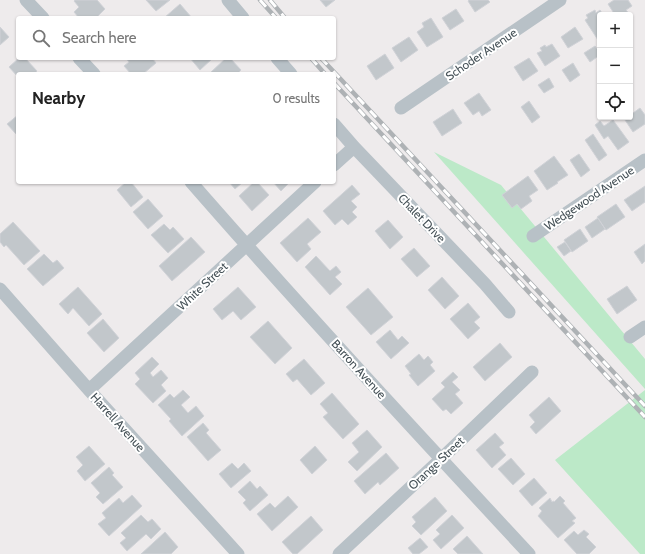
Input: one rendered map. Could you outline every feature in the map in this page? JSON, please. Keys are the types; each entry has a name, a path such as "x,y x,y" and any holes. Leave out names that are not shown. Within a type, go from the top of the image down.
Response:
{"street":[{"path":"26,0 40,16"},
{"path":"228,0 241,16"},
{"name":"Schoder Avenue","path":"401,108 560,0"},
{"path":"82,60 92,72"},
{"path":"279,60 289,72"},
{"name":"Chalet Drive","path":"336,126 485,284 509,312"},
{"path":"336,163 354,147"},
{"name":"Wedgewood Avenue","path":"533,236 645,160"},
{"name":"Barron Avenue","path":"193,184 246,245 529,554"},
{"name":"White Street","path":"89,390 313,184"},
{"name":"Harrell Avenue","path":"0,289 89,390 238,554"},
{"path":"630,337 645,327"},
{"name":"Orange Street","path":"339,554 532,372"}],"green space":[{"path":"434,152 501,185 645,359 645,389"},
{"path":"645,390 645,554 640,554 555,460"}],"building":[{"path":"97,0 105,9 98,16 77,16 74,12 79,7 74,1"},
{"path":"146,0 170,0 156,11"},
{"path":"320,0 335,0 326,7"},
{"path":"488,0 490,2 475,12 468,1"},
{"path":"614,0 628,0 632,6 626,10 628,12 613,12 608,4"},
{"path":"180,4 190,16 166,16"},
{"path":"456,9 464,21 450,30 442,18"},
{"path":"595,10 596,13 597,12 597,38 585,20 588,18 586,15"},
{"path":"431,18 443,37 427,47 417,32 424,27 422,23"},
{"path":"0,27 9,37 0,45"},
{"path":"575,27 583,39 568,48 561,37"},
{"path":"409,37 418,50 401,62 392,48"},
{"path":"552,44 560,56 545,66 537,53 542,51 540,48 545,45 546,47"},
{"path":"595,46 597,49 597,57 590,62 584,53"},
{"path":"385,54 394,68 376,80 367,66"},
{"path":"529,58 538,71 523,81 514,67"},
{"path":"17,60 27,60 37,71 16,72 16,75 9,67"},
{"path":"128,60 154,60 156,63 145,72 129,72 124,66 129,62"},
{"path":"192,60 211,60 200,70"},
{"path":"224,60 232,60 241,70 239,72 211,72"},
{"path":"573,63 580,75 570,82 562,70"},
{"path":"549,78 554,87 544,93 538,85"},
{"path":"479,93 491,110 482,116 479,111 473,115 464,103"},
{"path":"529,101 540,117 532,123 521,107"},
{"path":"640,108 645,115 645,124 633,132 625,120 633,120 633,113"},
{"path":"453,109 462,123 442,136 433,122"},
{"path":"16,117 16,134 7,124"},
{"path":"613,120 629,142 618,150 608,136 604,139 595,125 600,121 604,126"},
{"path":"593,134 607,155 599,161 585,140"},
{"path":"579,154 590,170 581,177 570,160"},
{"path":"554,156 568,175 547,190 534,171"},
{"path":"528,176 538,190 529,196 532,201 521,209 517,204 512,208 502,195"},
{"path":"124,184 133,184 143,197 131,207 117,190"},
{"path":"231,184 241,184 235,189"},
{"path":"252,184 259,184 269,195 252,211 239,196"},
{"path":"275,184 288,184 281,191"},
{"path":"352,185 360,194 351,201 357,207 352,212 357,217 348,225 342,219 335,225 323,211"},
{"path":"645,186 645,202 632,211 624,200"},
{"path":"148,199 163,216 148,229 133,212"},
{"path":"616,204 625,217 606,230 597,217"},
{"path":"308,218 321,232 307,244 311,249 297,262 280,243"},
{"path":"598,218 605,229 592,238 585,227"},
{"path":"388,220 403,237 390,249 375,231"},
{"path":"13,222 40,251 24,265 6,245 4,247 0,242 0,234"},
{"path":"164,224 170,230 173,227 184,239 168,253 151,235"},
{"path":"580,229 588,241 572,252 564,240"},
{"path":"191,237 205,252 172,281 159,266"},
{"path":"565,242 571,251 564,256 557,247"},
{"path":"645,244 645,261 642,264 634,252"},
{"path":"414,248 430,266 417,277 401,259"},
{"path":"44,254 53,263 57,260 64,268 43,286 27,269"},
{"path":"316,256 330,271 336,266 341,272 335,277 342,284 330,295 305,267"},
{"path":"442,277 459,296 445,309 428,290"},
{"path":"627,286 637,300 617,314 607,299"},
{"path":"78,287 102,314 89,326 73,308 68,314 59,304"},
{"path":"238,287 256,307 241,320 233,311 222,320 213,309"},
{"path":"368,288 393,317 371,335 346,307"},
{"path":"468,303 480,317 474,322 480,328 468,339 450,319"},
{"path":"103,319 119,338 104,352 87,333"},
{"path":"268,321 292,348 275,364 250,337"},
{"path":"390,330 398,340 402,336 409,343 391,359 376,342"},
{"path":"500,343 512,357 485,381 473,367"},
{"path":"419,354 424,360 428,356 433,362 430,365 435,371 418,386 409,375 411,374 405,366"},
{"path":"152,357 159,364 150,373 153,377 161,370 168,378 161,385 166,391 153,403 135,384 140,379 135,373"},
{"path":"304,359 325,383 311,395 297,379 293,382 286,374"},
{"path":"453,372 458,377 452,382 460,390 455,394 463,403 451,414 446,409 443,411 432,399 445,387 441,383"},
{"path":"183,390 190,397 181,405 188,413 196,406 204,416 182,436 169,421 171,419 158,405 170,394 174,398"},
{"path":"332,393 359,424 343,439 323,417 328,413 320,404"},
{"path":"549,397 561,411 536,434 530,427 535,422 529,415"},
{"path":"203,423 209,430 206,433 221,450 208,461 187,437"},
{"path":"367,430 382,447 357,471 348,462 359,452 352,443"},
{"path":"495,433 504,443 499,447 506,455 492,468 476,450"},
{"path":"89,446 105,464 85,481 77,471 83,465 76,457"},
{"path":"315,446 327,460 312,474 300,460"},
{"path":"386,453 399,468 380,485 378,482 365,494 354,481"},
{"path":"511,458 525,474 513,485 498,469"},
{"path":"232,463 238,469 244,463 251,471 231,488 219,474"},
{"path":"109,467 114,473 112,475 123,487 103,504 96,497 100,493 91,483"},
{"path":"534,478 547,493 532,506 519,491"},
{"path":"250,481 257,489 260,486 268,495 250,511 243,503 246,500 238,492"},
{"path":"132,495 142,506 109,536 98,524 106,518 102,513 119,498 123,503"},
{"path":"288,496 298,507 272,531 257,514 270,503 275,508"},
{"path":"560,496 565,501 563,503 576,518 572,521 575,523 558,538 538,516 542,511 539,508 550,498 552,502 554,502"},
{"path":"435,497 447,511 421,535 412,526 416,522 412,517"},
{"path":"141,515 148,522 152,519 161,529 151,539 146,534 127,551 120,543 126,538 121,533"},
{"path":"452,515 464,528 441,549 433,540 440,534 436,530"},
{"path":"311,516 323,530 297,554 293,554 282,542"},
{"path":"584,530 589,534 586,537 596,547 589,554 577,554 564,540 574,531 578,535"},
{"path":"165,532 178,547 171,554 141,554"},
{"path":"467,536 483,554 458,554 453,549"},
{"path":"420,538 428,547 419,554 413,554 408,548"}],"railway":[{"path":"260,0 274,16"},
{"path":"270,0 283,16"},
{"path":"313,60 323,72"},
{"path":"323,60 334,72"},
{"path":"336,74 645,406"},
{"path":"336,85 645,417"}]}
